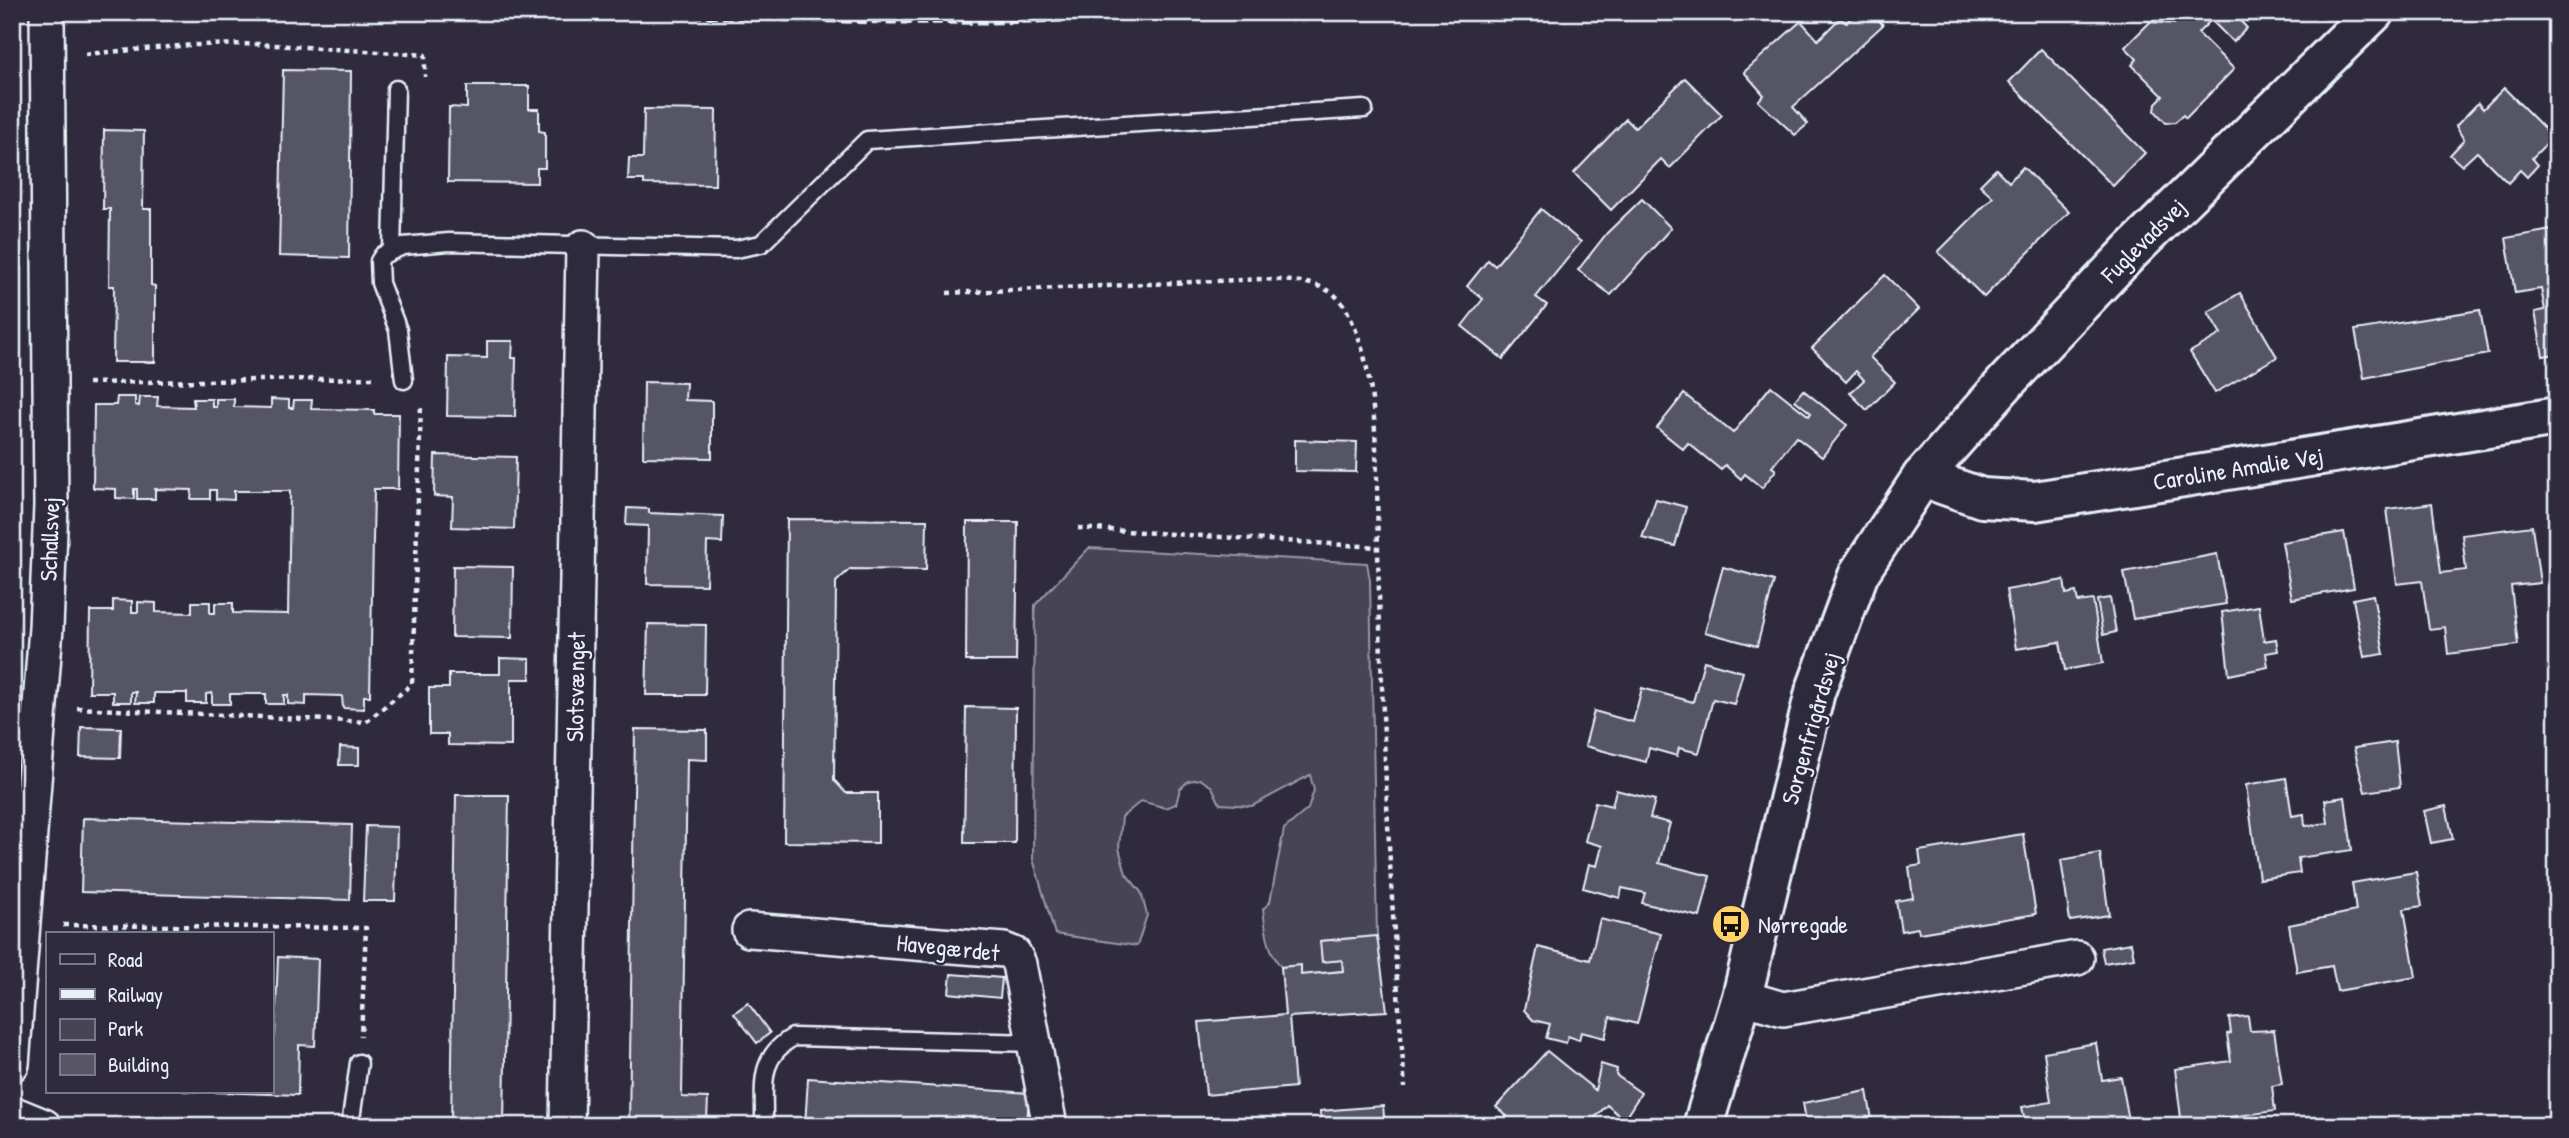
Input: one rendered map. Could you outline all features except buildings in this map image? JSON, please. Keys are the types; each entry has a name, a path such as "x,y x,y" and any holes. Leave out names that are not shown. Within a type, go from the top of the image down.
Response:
{"street":[{"name":"Schallsvej","path":"12,1064 46,628 51,506 47,12"},
{"name":"Fuglevadsvej","path":"1922,477 2131,251 2374,12"},
{"name":"Slotsvænget","path":"567,1126 583,247"},
{"name":"Caroline Amalie Vej","path":"1922,477 1982,498 2035,501 2557,416"},
{"name":"Sorgenfrigårdsvej","path":"1703,1126 1742,997 1815,692 1859,573 1922,477"},
{"name":"Havegærdet","path":"749,930 1004,950 1014,954 1019,964 1050,1126"},
{"path":"1742,997 1783,1009 2077,958"},
{"path":"12,1113 44,1126"}],"lane":[{"path":"392,250 396,89"},
{"path":"404,380 398,330 379,269 383,255 392,250 424,242 736,249 761,244 867,139 1364,109"},
{"path":"764,1126 765,1073 770,1055 793,1037 1034,1043"},
{"path":"350,1126 359,1063"}],"path":[{"path":"99,53 192,45 260,44 425,55 425,82"},
{"path":"947,293 1262,279 1304,283 1328,290 1343,304 1356,332 1369,379 1377,483 1390,895 1405,1088"},
{"path":"51,385 349,376"},
{"path":"72,708 366,722 411,684 421,405 404,380"},
{"path":"1079,528 1378,547"},
{"path":"23,924 366,928 359,1063"}],"green space":[{"path":"1089,548 1367,563 1370,580 1377,936 1321,941 1322,962 1342,960 1343,971 1301,975 1300,965 1281,967 1270,947 1266,932 1263,909 1270,902 1284,829 1308,809 1314,790 1310,775 1252,806 1220,804 1212,787 1200,779 1188,781 1180,789 1176,804 1166,808 1141,801 1122,817 1119,848 1126,874 1141,892 1147,915 1137,946 1055,934 1033,859 1035,605"}],"railway":[{"path":"617,12 904,22 1047,21 1190,12"}],"place":[{"name":"Nørregade","path":"1731,924"}]}
